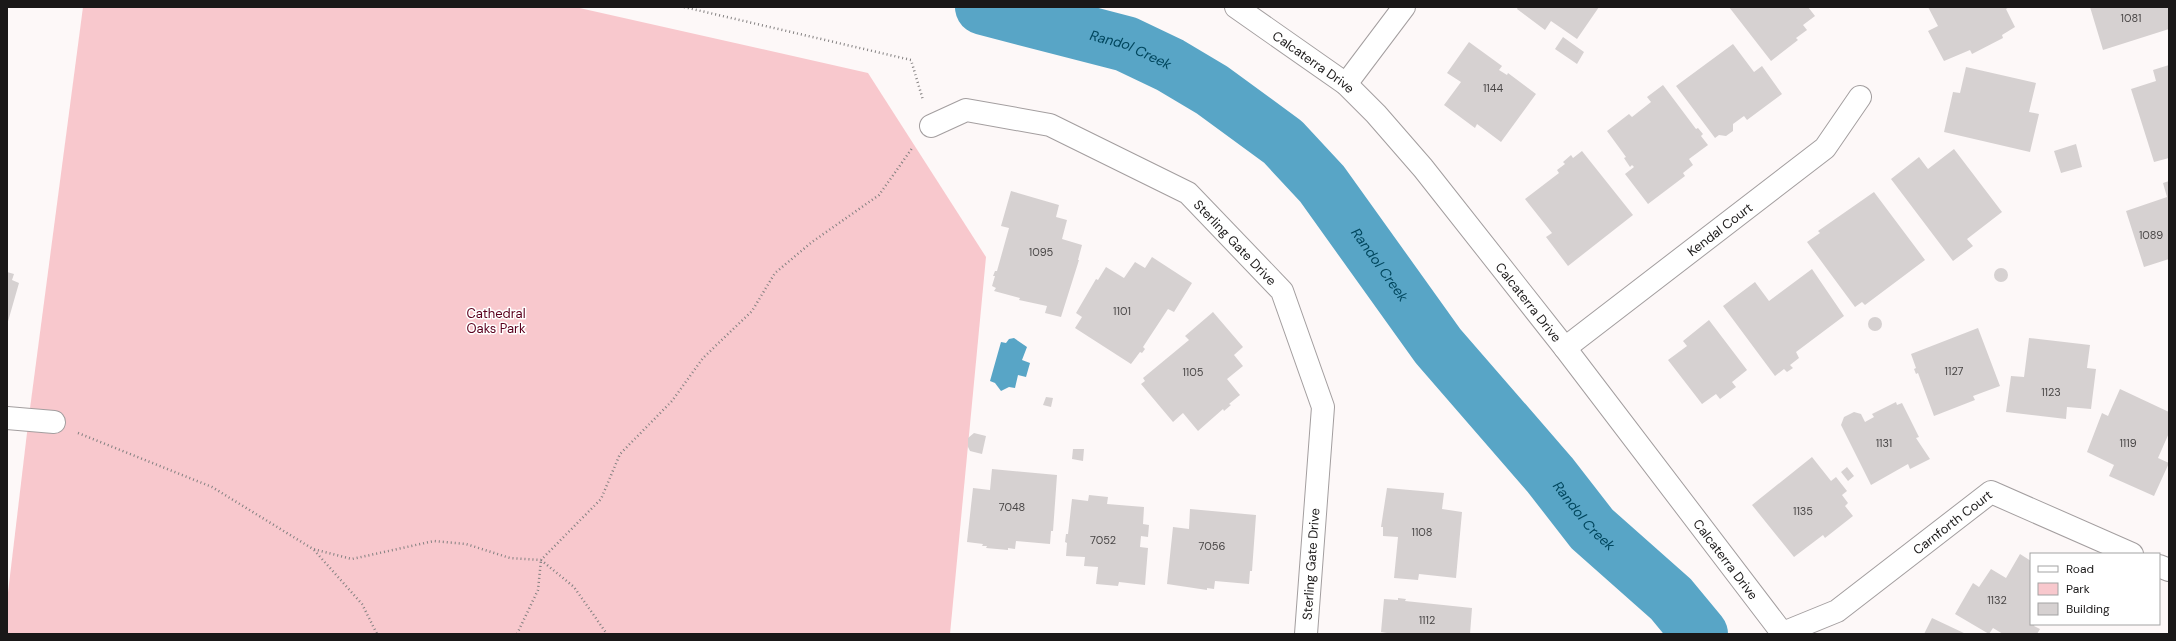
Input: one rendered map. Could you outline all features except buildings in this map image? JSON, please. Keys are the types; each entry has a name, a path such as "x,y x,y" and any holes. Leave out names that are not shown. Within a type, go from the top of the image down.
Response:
{"street":[{"name":"Calcaterra Drive","path":"1236,7 1346,84 1423,168 1565,348 1783,634"},
{"path":"1346,84 1404,7"},
{"name":"Kendal Court","path":"1565,348 1825,148 1860,97"},
{"name":"Sterling Gate Drive","path":"931,126 966,110 1050,125 1188,193 1282,291 1323,407 1306,634"},
{"path":"7,418 54,422"},
{"name":"Carnforth Court","path":"1783,634 1837,611 1991,492 2130,553"}],"path":[{"path":"516,634 538,590 541,560 601,499 620,454 672,401 703,358 752,310 775,273 812,242 879,195 909,152 931,126 911,60 684,7"},
{"path":"54,422 86,437 212,487 314,549 352,559 434,541 466,544 510,558 541,560 574,587 607,634"},
{"path":"314,549 362,604 377,634"}],"green space":[{"name":"Cathedral Oaks Park","path":"83,7 575,7 868,73 986,257 950,634 7,634 7,601 29,416"}],"water":[{"path":"1014,338 1027,347 1022,360 1030,363 1026,377 1018,375 1015,388 1009,387 1001,391 995,383 990,381 1001,342 1006,343 1009,339"}],"waterway":[{"name":"Randol Creek","path":"983,7 1126,44 1170,65 1212,90 1283,142 1322,184 1438,346 1550,475 1592,529 1671,599 1700,634"},
{"path":"1668,634 1671,599"}]}
